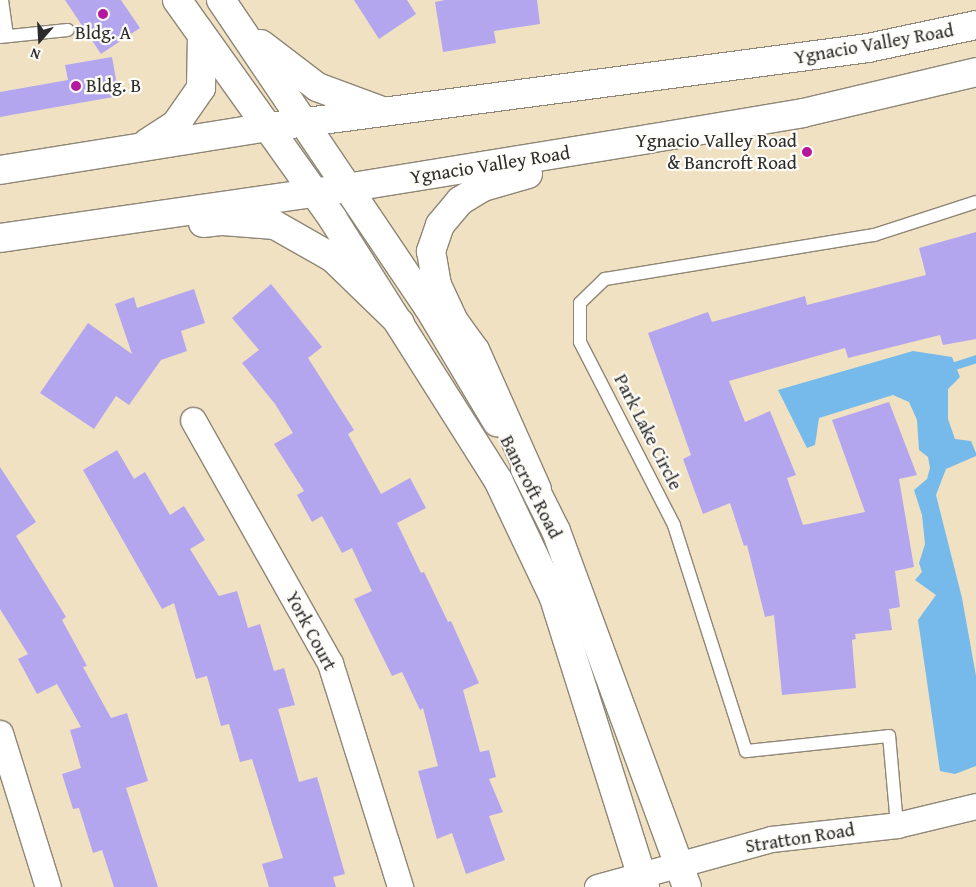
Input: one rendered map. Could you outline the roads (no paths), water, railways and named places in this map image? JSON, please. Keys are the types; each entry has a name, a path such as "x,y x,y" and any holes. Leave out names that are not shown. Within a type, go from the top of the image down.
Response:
{"main road":[{"name":"Bancroft Road","path":"177,0 315,193 400,323 498,480 554,598 643,881"},
{"name":"Bancroft Road","path":"221,0 305,122 346,188 429,308 537,489 556,531 684,875"},
{"name":"Ygnacio Valley Road","path":"0,170 269,127 868,48 976,25"},
{"path":"241,29 318,87 385,112"},
{"path":"138,149 176,124 201,88 202,36"},
{"name":"Ygnacio Valley Road","path":"0,238 315,193 803,113 976,72"},
{"path":"537,489 475,350 453,320 441,294 430,251 447,215 460,201 483,187 648,139"},
{"path":"90,224 163,229 223,221 275,225 333,258 400,323"}],"street":[{"name":"York Court","path":"193,420 330,662 400,887"},
{"path":"0,733 48,887"},
{"name":"Stratton Road","path":"597,887 684,875 771,839 897,825 976,806"}],"lane":[{"path":"2,0 3,36 68,30"},
{"name":"Park Lake Circle","path":"897,825 889,736 746,751 674,525 580,342 580,303 605,279 874,235 976,202"}],"water":[{"path":"913,351 952,357 960,377 948,389 948,419 955,439 971,441 976,453 976,456 946,469 936,495 962,598 976,676 976,766 955,774 940,771 918,620 936,595 915,580 922,572 919,563 925,544 922,515 914,490 927,479 930,468 928,457 919,450 917,420 909,402 893,395 819,418 815,445 807,448 778,390"}],"waterway":[{"path":"955,366 976,359"}],"place":[{"name":"Bldg. A","path":"103,14"},
{"name":"Bldg. B","path":"76,86"},
{"name":"Ygnacio Valley Road & Bancroft Road","path":"807,152"}]}
